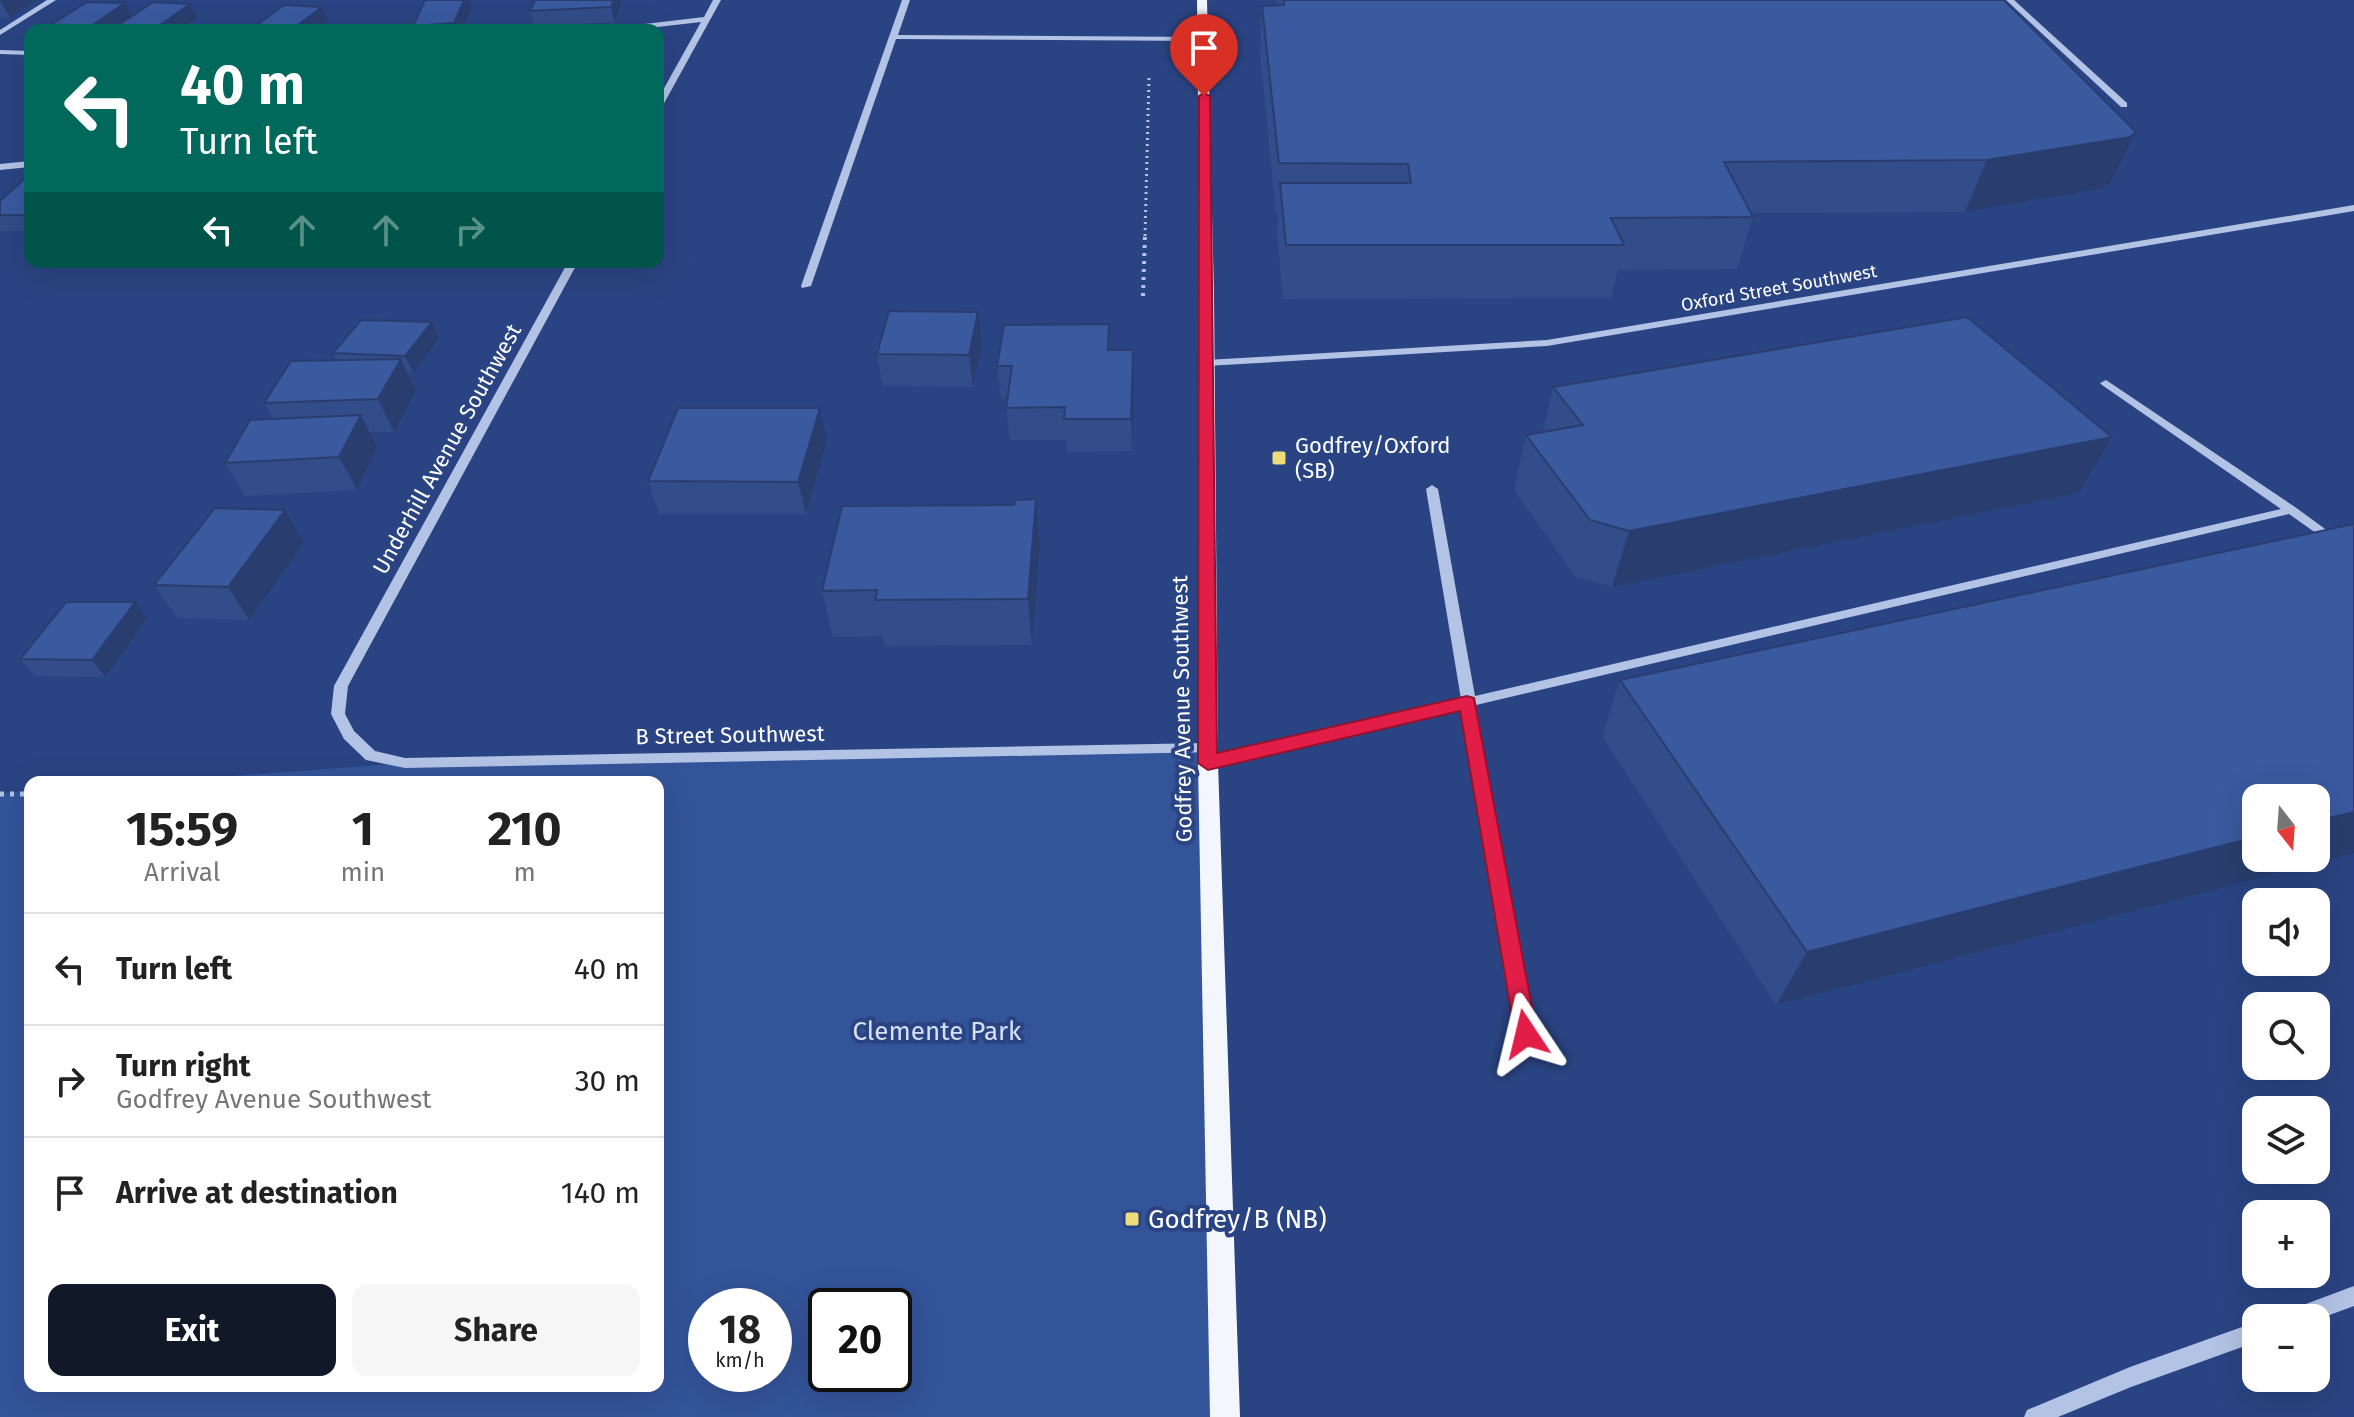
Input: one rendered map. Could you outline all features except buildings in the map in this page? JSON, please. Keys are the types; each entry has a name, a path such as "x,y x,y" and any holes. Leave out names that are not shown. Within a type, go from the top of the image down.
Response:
{"main road":[{"name":"Godfrey Avenue Southwest","path":"1202,0 1208,755 1225,1417"}],"street":[{"path":"0,33 52,0"},
{"path":"664,96 717,0"},
{"path":"806,286 906,0"},
{"path":"2010,0 2124,105"},
{"path":"663,24 706,19"},
{"path":"893,37 1203,39"},
{"path":"0,52 24,53"},
{"path":"0,167 24,165"},
{"name":"Oxford Street Southwest","path":"1206,363 1547,343 2354,208"},
{"name":"Underhill Avenue Southwest","path":"356,656 570,268"},
{"path":"2106,383 2354,556"},
{"path":"1432,489 1526,1034"},
{"path":"1208,755 1467,702 2291,510"},
{"name":"B Street Southwest","path":"356,656 341,686 338,714 349,735 371,756 405,763 1208,755"},
{"path":"2330,1305 2354,1296"},
{"path":"2034,1417 2130,1377 2242,1337"}],"path":[{"path":"1143,296 1150,38"},
{"path":"0,794 24,794"}],"green space":[{"name":"Clemente Park","path":"1208,748 1225,1417 0,1417 0,793 24,791 24,1392 664,1392 664,776 233,776 405,763"}],"place":[{"name":"Godfrey/Oxford (SB)","path":"1279,458"},
{"name":"Godfrey/B (NB)","path":"1132,1219"}],"route":[{"path":"1204,96 1208,763 1467,702 1526,1034"}]}
